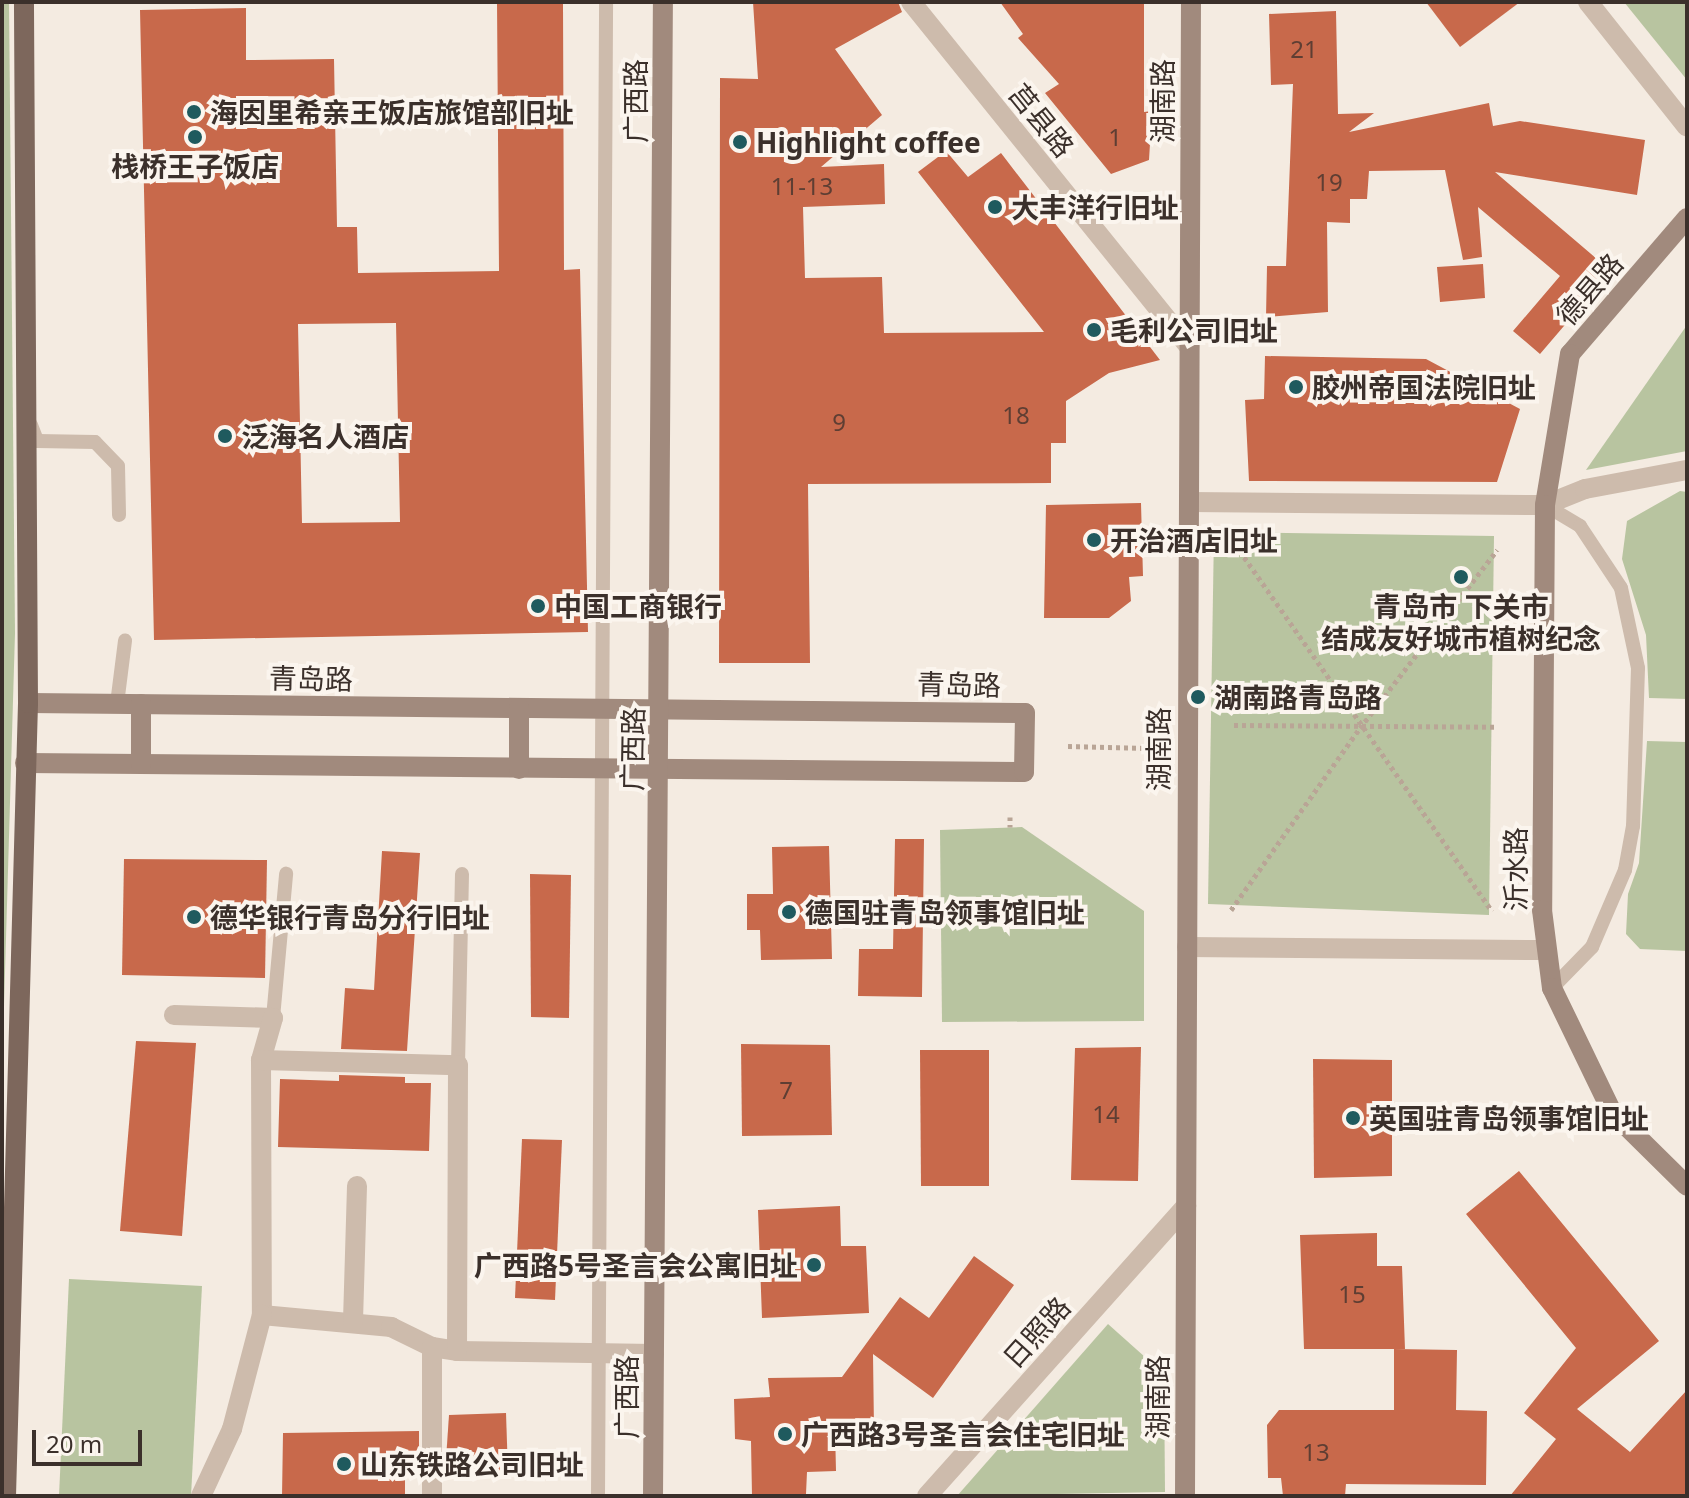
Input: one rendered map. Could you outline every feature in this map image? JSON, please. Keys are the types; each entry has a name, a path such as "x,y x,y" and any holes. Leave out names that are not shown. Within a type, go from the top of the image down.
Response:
{"main road":[{"path":"6,1496 28,703 24,2"}],"street":[{"name":"广西路","path":"653,1496 663,2"},
{"name":"莒县路","path":"911,2 1189,347"},
{"name":"湖南路","path":"1185,1496 1191,2"},
{"path":"1588,2 1687,127"},
{"name":"德县路","path":"1545,505 1570,354 1687,218"},
{"path":"1190,502 1545,505 1585,489 1687,470"},
{"name":"沂水路","path":"1545,505 1543,950 1552,988 1612,1112 1687,1186"},
{"name":"青岛路","path":"25,763 602,771 1024,772 1025,713 28,703"},
{"path":"141,704 141,764"},
{"path":"519,708 519,769"},
{"path":"1187,947 1543,950"},
{"path":"174,1015 273,1018 261,1060 262,1315 232,1429 201,1496"},
{"path":"261,1060 458,1065 457,1351"},
{"path":"353,1321 357,1186"},
{"name":"日照路","path":"927,1496 1186,1206"},
{"path":"262,1315 353,1321 391,1327 432,1347 457,1351 654,1354"},
{"path":"432,1347 432,1496"}],"lane":[{"name":"广西路","path":"598,1496 606,2"},
{"path":"27,413 37,441 95,442 118,466 119,515"},
{"path":"1545,505 1580,526 1621,588 1638,668 1633,826 1625,870 1592,947 1552,988"},
{"path":"117,704 125,641"},
{"path":"273,1018 286,874"},
{"path":"458,1065 462,874"}],"path":[{"path":"1235,544 1360,728 1492,911"},
{"path":"1231,910 1360,728 1497,550"},
{"path":"1234,725 1495,727"},
{"path":"1068,746 1147,748"},
{"path":"1010,817 1010,827"}],"green space":[{"path":"2,2 9,2 15,633 2,1074"},
{"path":"1624,2 1687,2 1687,80"},
{"path":"1687,325 1687,451 1586,470"},
{"path":"1680,491 1687,492 1687,699 1649,698 1646,635 1622,559 1627,521"},
{"path":"1214,532 1494,536 1489,915 1208,904"},
{"path":"1647,741 1687,742 1687,951 1640,949 1626,934 1628,894 1639,863"},
{"path":"1022,827 1144,911 1144,1021 942,1022 940,830"},
{"path":"69,1279 202,1286 191,1496 59,1496"},
{"path":"1108,1324 1164,1374 1165,1492 957,1496"}],"building":[{"path":"497,2 563,2 564,270 580,269 588,632 154,640 140,10 246,8 246,60 334,59 337,227 357,227 358,273 499,271","holes":["396,323 400,522 302,523 298,324"]},
{"path":"753,2 898,2 902,12 835,49 882,115 821,167 884,164 885,204 803,207 805,278 882,277 884,333 1044,332 918,172 946,151 968,177 1001,153 1160,360 1109,373 1066,401 1066,443 1051,443 1051,483 808,484 810,663 719,663 720,78 758,79"},
{"path":"1000,2 1144,2 1144,112 1152,111 1149,160 1111,174 1045,93 1059,84 1018,38 1023,34"},
{"path":"1426,2 1520,2 1460,47"},
{"path":"1336,11 1338,114 1374,113 1349,132 1489,103 1493,126 1520,121 1645,140 1637,195 1495,172 1611,271 1540,354 1513,331 1560,276 1478,207 1482,257 1463,260 1445,170 1369,171 1367,199 1350,199 1350,223 1327,222 1328,312 1266,317 1267,266 1286,266 1293,84 1271,85 1269,14"},
{"path":"1483,264 1485,298 1440,302 1437,267"},
{"name":"胶州帝国法院旧址","path":"1265,356 1426,359 1520,409 1497,482 1249,481 1245,400 1264,399"},
{"name":"开治酒店旧址","path":"1141,503 1143,576 1129,577 1131,601 1109,618 1044,618 1046,505"},
{"path":"895,839 924,839 922,997 858,996 859,949 893,949"},
{"name":"德国驻青岛领事馆旧址","path":"829,846 832,959 761,960 760,930 747,930 747,894 773,894 772,847"},
{"path":"382,851 420,853 407,1051 341,1049 345,988 374,990"},
{"name":"德华银行青岛分行旧址","path":"124,859 267,860 265,978 122,975"},
{"path":"530,874 571,875 569,1018 531,1017"},
{"path":"136,1041 196,1043 182,1236 120,1231"},
{"path":"741,1044 830,1045 832,1135 742,1136"},
{"path":"1141,1047 1138,1181 1071,1180 1075,1048"},
{"path":"920,1050 989,1050 989,1186 921,1186"},
{"name":"英国驻青岛领事馆旧址","path":"1313,1059 1392,1060 1392,1176 1314,1178"},
{"path":"339,1075 405,1077 405,1083 431,1083 429,1151 278,1147 280,1079 339,1081"},
{"path":"522,1139 562,1140 555,1300 515,1298"},
{"path":"1519,1171 1659,1341 1577,1409 1630,1452 1687,1390 1687,1496 1510,1496 1556,1439 1524,1413 1576,1348 1466,1214"},
{"name":"广西路5号圣言会公寓旧址","path":"840,1206 841,1246 866,1246 869,1313 762,1318 758,1210"},
{"path":"1377,1233 1377,1266 1402,1266 1405,1349 1304,1349 1300,1235"},
{"path":"974,1256 1014,1285 933,1398 873,1354 874,1429 835,1429 836,1471 807,1472 806,1494 752,1496 751,1441 735,1439 734,1399 770,1397 768,1378 842,1377 900,1297 929,1318"},
{"path":"1394,1349 1457,1350 1456,1410 1487,1411 1486,1485 1346,1484 1345,1496 1283,1496 1281,1478 1268,1478 1267,1425 1279,1410 1394,1410"},
{"path":"506,1413 508,1473 445,1474 449,1415"},
{"name":"山东铁路公司旧址","path":"419,1431 419,1475 405,1476 405,1496 282,1496 283,1433"}],"place":[{"name":"海因里希亲王饭店旅馆部旧址","path":"194,112"},
{"name":"栈桥王子饭店","path":"195,137"},
{"name":"Highlight coffee","path":"740,142"},
{"name":"大丰洋行旧址","path":"995,207"},
{"name":"毛利公司旧址","path":"1094,330"},
{"name":"胶州帝国法院旧址","path":"1296,387"},
{"name":"泛海名人酒店","path":"225,436"},
{"name":"开治酒店旧址","path":"1094,540"},
{"name":"青岛市 下关市 结成友好城市植树纪念","path":"1461,577"},
{"name":"中国工商银行","path":"538,606"},
{"name":"湖南路青岛路","path":"1198,697"},
{"name":"德国驻青岛领事馆旧址","path":"789,912"},
{"name":"德华银行青岛分行旧址","path":"194,917"},
{"name":"英国驻青岛领事馆旧址","path":"1353,1118"},
{"name":"广西路5号圣言会公寓旧址","path":"814,1265"},
{"name":"广西路3号圣言会住宅旧址","path":"785,1434"},
{"name":"山东铁路公司旧址","path":"344,1464"}]}
